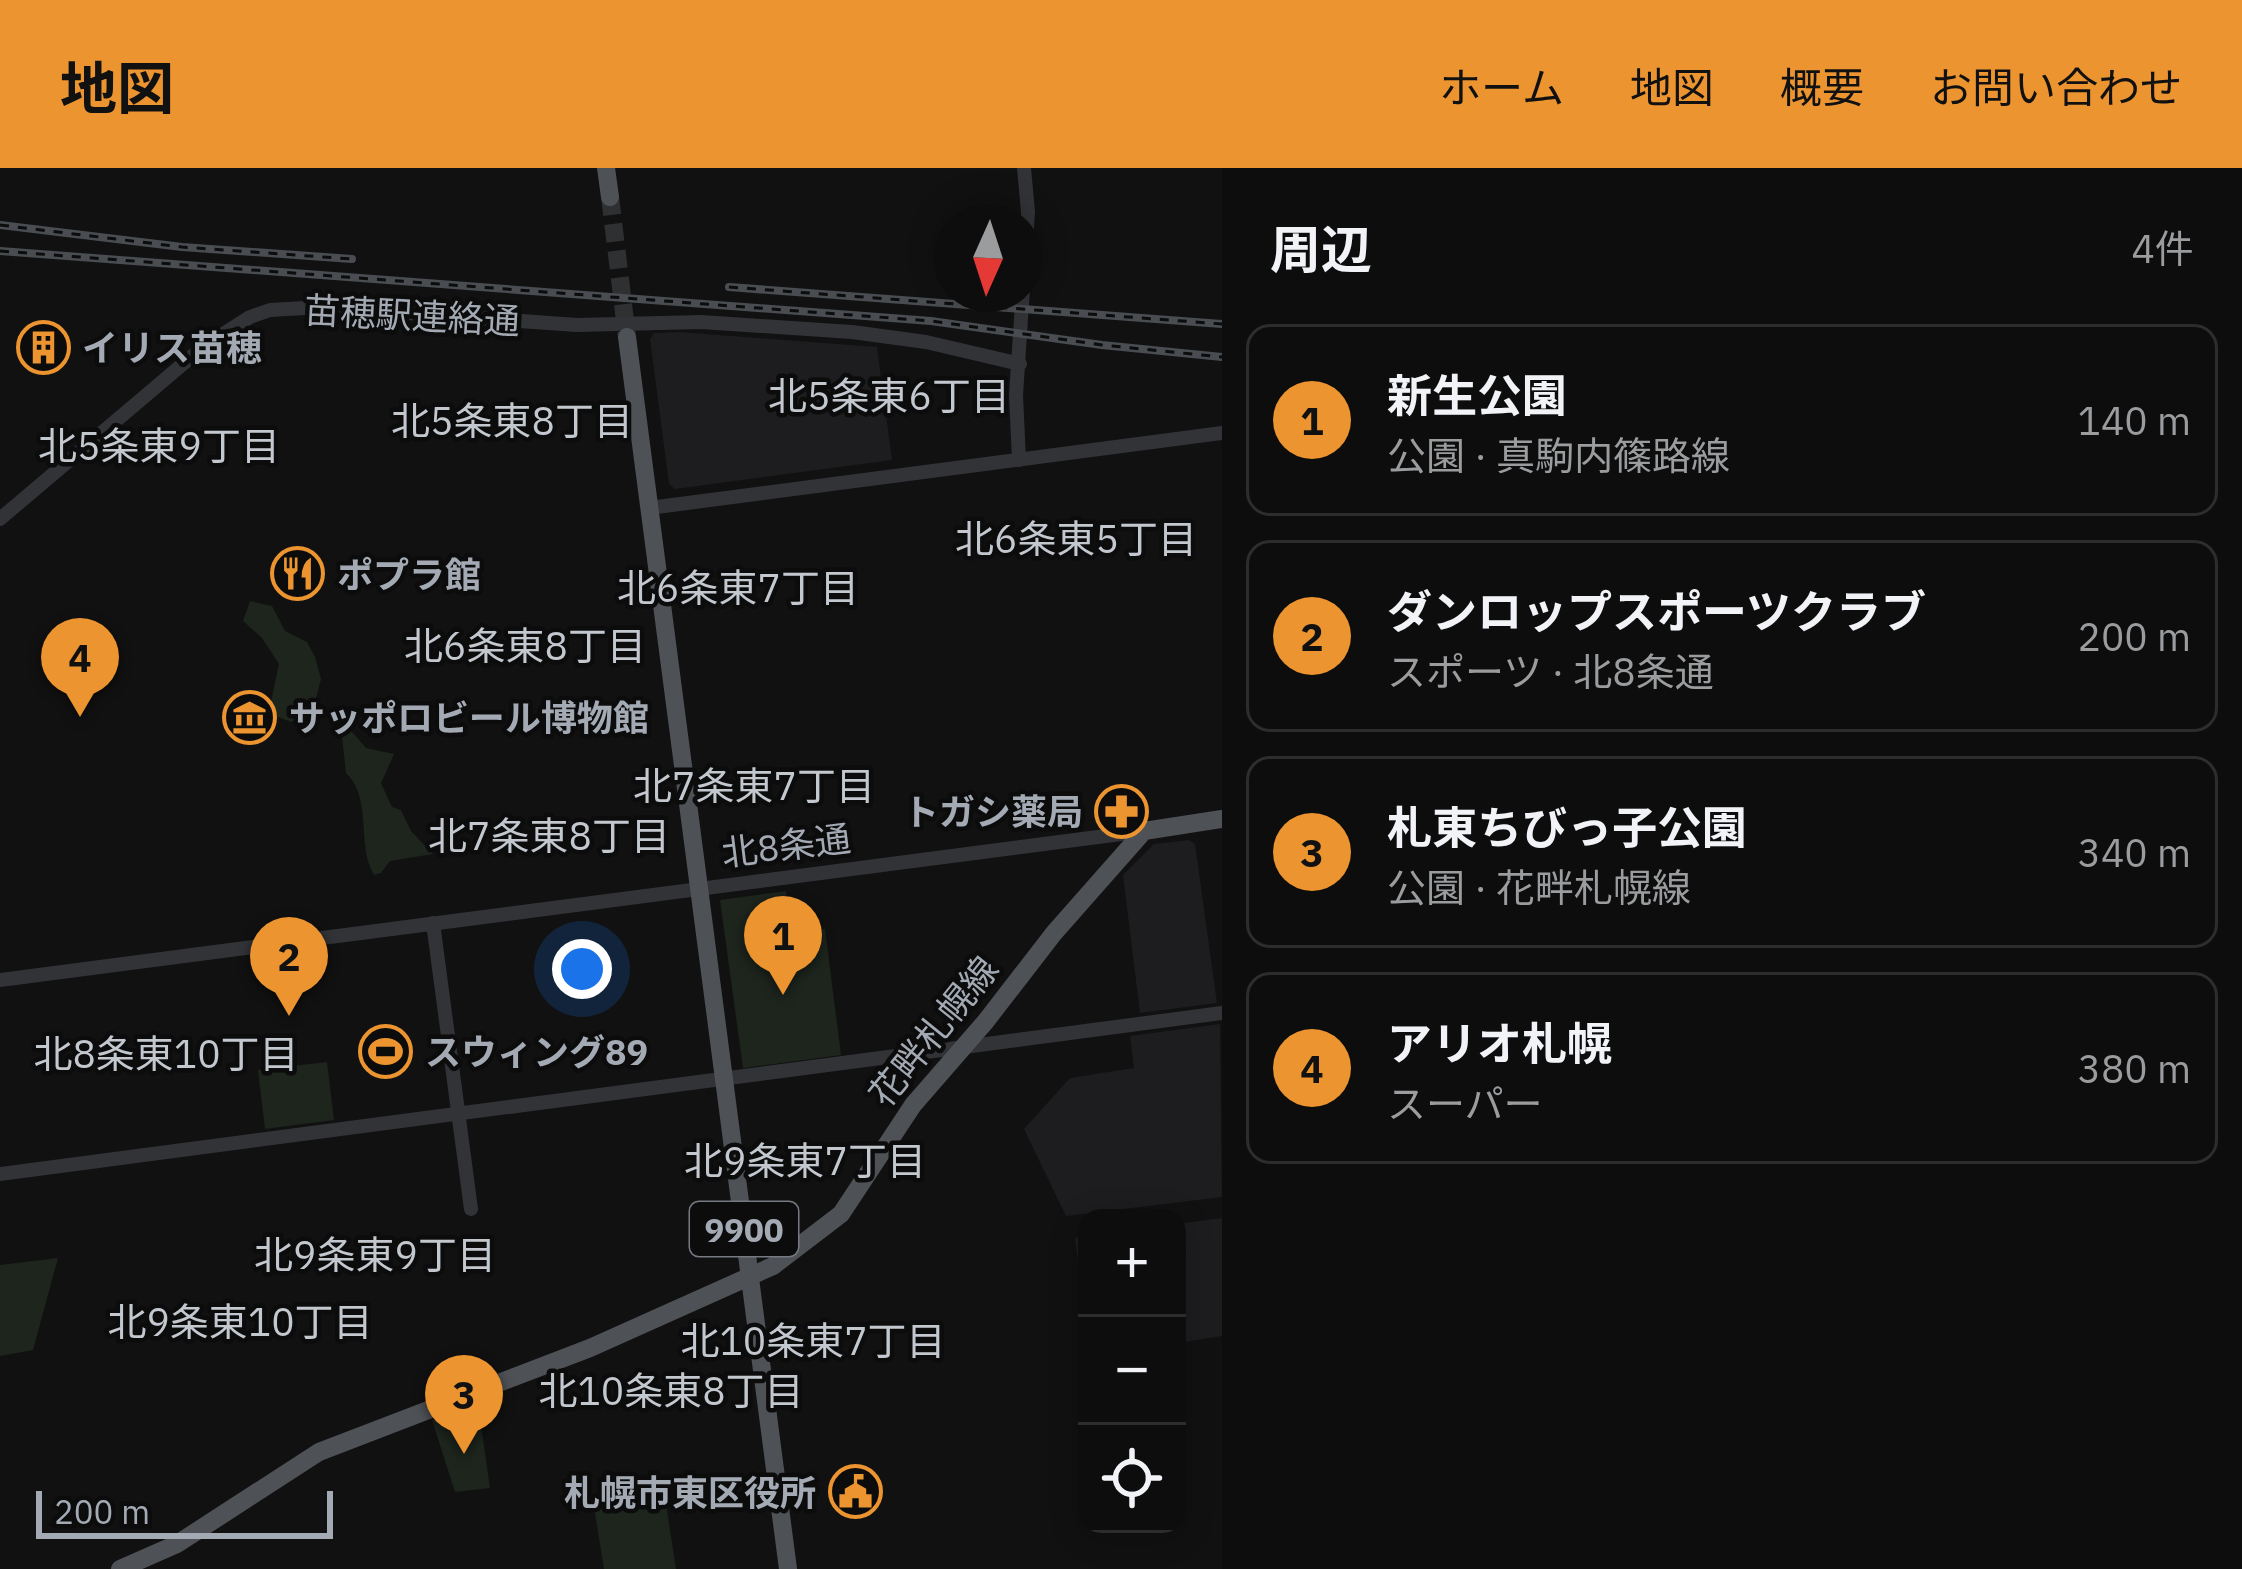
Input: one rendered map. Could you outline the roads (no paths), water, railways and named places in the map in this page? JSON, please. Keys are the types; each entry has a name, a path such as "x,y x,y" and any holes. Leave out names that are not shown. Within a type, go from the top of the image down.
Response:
{"main road":[{"path":"606,168 610,196"},
{"name":"9900","path":"633,330 649,508 788,1569"},
{"name":"北8条通","path":"1144,830 1222,819"},
{"name":"花畔札幌線","path":"120,1569 160,1561 320,1452 590,1348 773,1266 841,1214 892,1133 1144,830"},
{"path":"934,1050 945,1069"}],"street":[{"path":"1019,460 1016,395 1028,227 1024,168"},
{"name":"苗穂駅連絡通","path":"0,519 202,347 250,317 322,307 633,330"},
{"path":"633,330 701,322 852,332 926,342 1020,364"},
{"path":"649,508 1222,433"},
{"name":"北8条通","path":"0,980 1144,830"},
{"path":"433,923 471,1209"},
{"path":"0,1174 1222,1013"}],"tunnel":[{"path":"610,197 627,337"}],"railway":[{"path":"0,225 182,247 352,259"},
{"path":"0,251 931,321 1222,357"},
{"path":"729,287 1222,324"}],"place":[{"name":"イリス苗穂","path":"43,347"},
{"name":"ポプラ館","path":"298,574"},
{"name":"アリオ札幌","path":"80,717"},
{"name":"サッポロビール博物館","path":"250,717"},
{"name":"トガシ薬局","path":"1122,811"},
{"name":"新生公園","path":"783,995"},
{"name":"ダンロップスポーツクラブ","path":"289,1016"},
{"name":"スウィング89","path":"386,1051"},
{"name":"札東ちびっ子公園","path":"464,1454"},
{"name":"札幌市東区役所","path":"855,1492"}],"district":[{"name":"北5条東6丁目","path":"889,395"},
{"name":"北5条東8丁目","path":"512,420"},
{"name":"北5条東9丁目","path":"159,445"},
{"name":"北6条東5丁目","path":"1076,538"},
{"name":"北6条東7丁目","path":"738,587"},
{"name":"北6条東8丁目","path":"525,645"},
{"name":"北7条東7丁目","path":"754,785"},
{"name":"北7条東8丁目","path":"549,835"},
{"name":"北8条東10丁目","path":"166,1053"},
{"name":"北9条東7丁目","path":"805,1160"},
{"name":"北9条東9丁目","path":"375,1254"},
{"name":"北9条東10丁目","path":"240,1321"},
{"name":"北10条東7丁目","path":"813,1340"},
{"name":"北10条東8丁目","path":"671,1390"}]}
